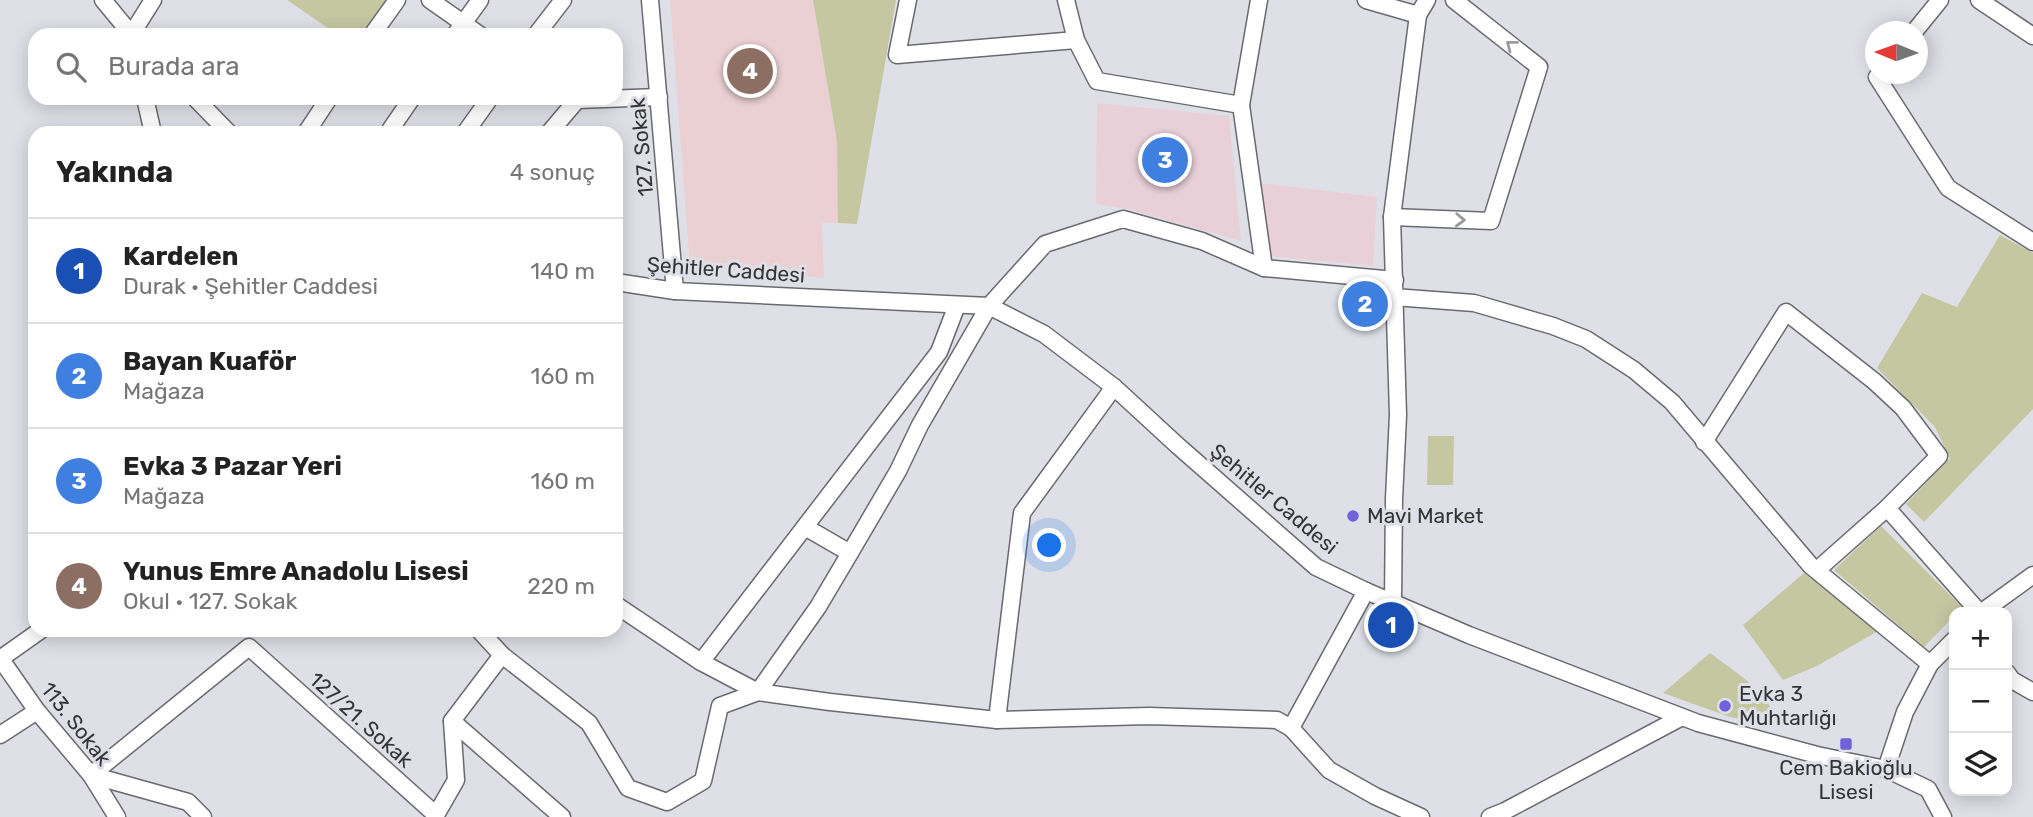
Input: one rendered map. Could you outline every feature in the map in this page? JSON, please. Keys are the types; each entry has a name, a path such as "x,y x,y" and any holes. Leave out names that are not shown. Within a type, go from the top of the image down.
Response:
{"street":[{"path":"103,0 126,28"},
{"path":"135,28 153,0"},
{"path":"377,28 397,0"},
{"path":"430,0 459,28"},
{"path":"461,28 481,0"},
{"path":"542,28 564,0"},
{"name":"127. Sokak","path":"650,0 675,291"},
{"path":"908,0 897,55 1076,40"},
{"path":"1066,0 1076,40 1097,81 1241,105"},
{"path":"1259,0 1241,105 1264,268"},
{"path":"1366,0 1418,15"},
{"path":"1393,603 1398,415 1392,217 1418,15 1427,0"},
{"path":"1392,217 1491,221 1539,67 1454,0"},
{"path":"1923,21 1940,0"},
{"path":"1979,0 2033,36"},
{"path":"1881,84 1948,188 2033,242"},
{"path":"623,98 659,97"},
{"path":"147,105 151,126"},
{"path":"202,105 222,126"},
{"path":"311,126 324,105"},
{"path":"393,126 407,105"},
{"path":"470,126 485,105"},
{"path":"555,126 571,105"},
{"path":"485,637 502,655 589,723 628,788 667,802 703,781 720,706 758,692 818,607 898,471 920,425 989,306 1045,244 1123,219 1202,241 1264,268 1395,280"},
{"name":"Şehitler Caddesi","path":"623,283 675,291 989,306 1044,334 1114,387 1317,567 1393,603 1637,702 1698,723 1817,755 1886,769 1928,789 1943,817"},
{"path":"1394,297 1474,303 1553,326 1586,339 1643,378 1671,402 1817,570 1930,664"},
{"path":"701,662 939,352 957,305"},
{"path":"1704,442 1786,312 1874,380 1903,408 1938,456 1887,508 1817,570"},
{"path":"997,720 1022,513 1114,387"},
{"path":"1887,508 1976,607"},
{"path":"805,527 850,553"},
{"path":"1988,607 2033,575"},
{"path":"1291,728 1366,591"},
{"path":"623,611 701,662 758,692 997,720 1149,716 1277,720 1291,728 1329,770 1375,796 1421,817"},
{"path":"0,658 31,637"},
{"path":"1886,769 1905,712 1930,664 1949,645"},
{"name":"127/21. Sokak","path":"91,775 249,647 436,816 456,780 452,721"},
{"path":"502,655 452,721 562,817"},
{"name":"113. Sokak","path":"0,658 37,711 91,775 117,817"},
{"path":"2012,680 2033,692"},
{"path":"0,735 37,711"},
{"path":"1501,815 1682,717"},
{"path":"91,775 188,802 203,817"}],"shaded area":[{"path":"670,0 813,0 838,145 838,223 822,223 824,278 690,267"},
{"path":"1097,103 1229,116 1241,241 1132,210 1096,204"},
{"path":"1259,183 1377,197 1373,266 1269,256"}],"green space":[{"path":"287,0 386,0 366,28 328,28"},
{"path":"813,0 896,0 857,224 838,223 837,141"},
{"path":"2000,235 2033,253 2033,409 1924,522 1906,504 1950,458 1935,427 1877,368 1922,293 1957,307"},
{"path":"1428,436 1454,436 1453,485 1427,485"},
{"path":"1881,526 1962,607 1949,607 1949,621 1924,647 1834,570"},
{"path":"1804,573 1856,610 1878,631 1817,666 1783,680 1743,625"},
{"path":"1710,653 1740,675 1768,702 1773,713 1772,725 1730,717 1663,693"}],"place":[{"name":"Yunus Emre Anadolu Lisesi","path":"750,71"},
{"name":"Evka 3 Pazar Yeri","path":"1165,160"},
{"name":"Bayan Kuaför","path":"1365,304"},
{"name":"Mavi Market","path":"1353,516"},
{"name":"Kardelen","path":"1391,625"},
{"name":"Evka 3 Muhtarlığı","path":"1725,706"},
{"name":"Cem Bakioğlu Lisesi","path":"1846,744"}]}
